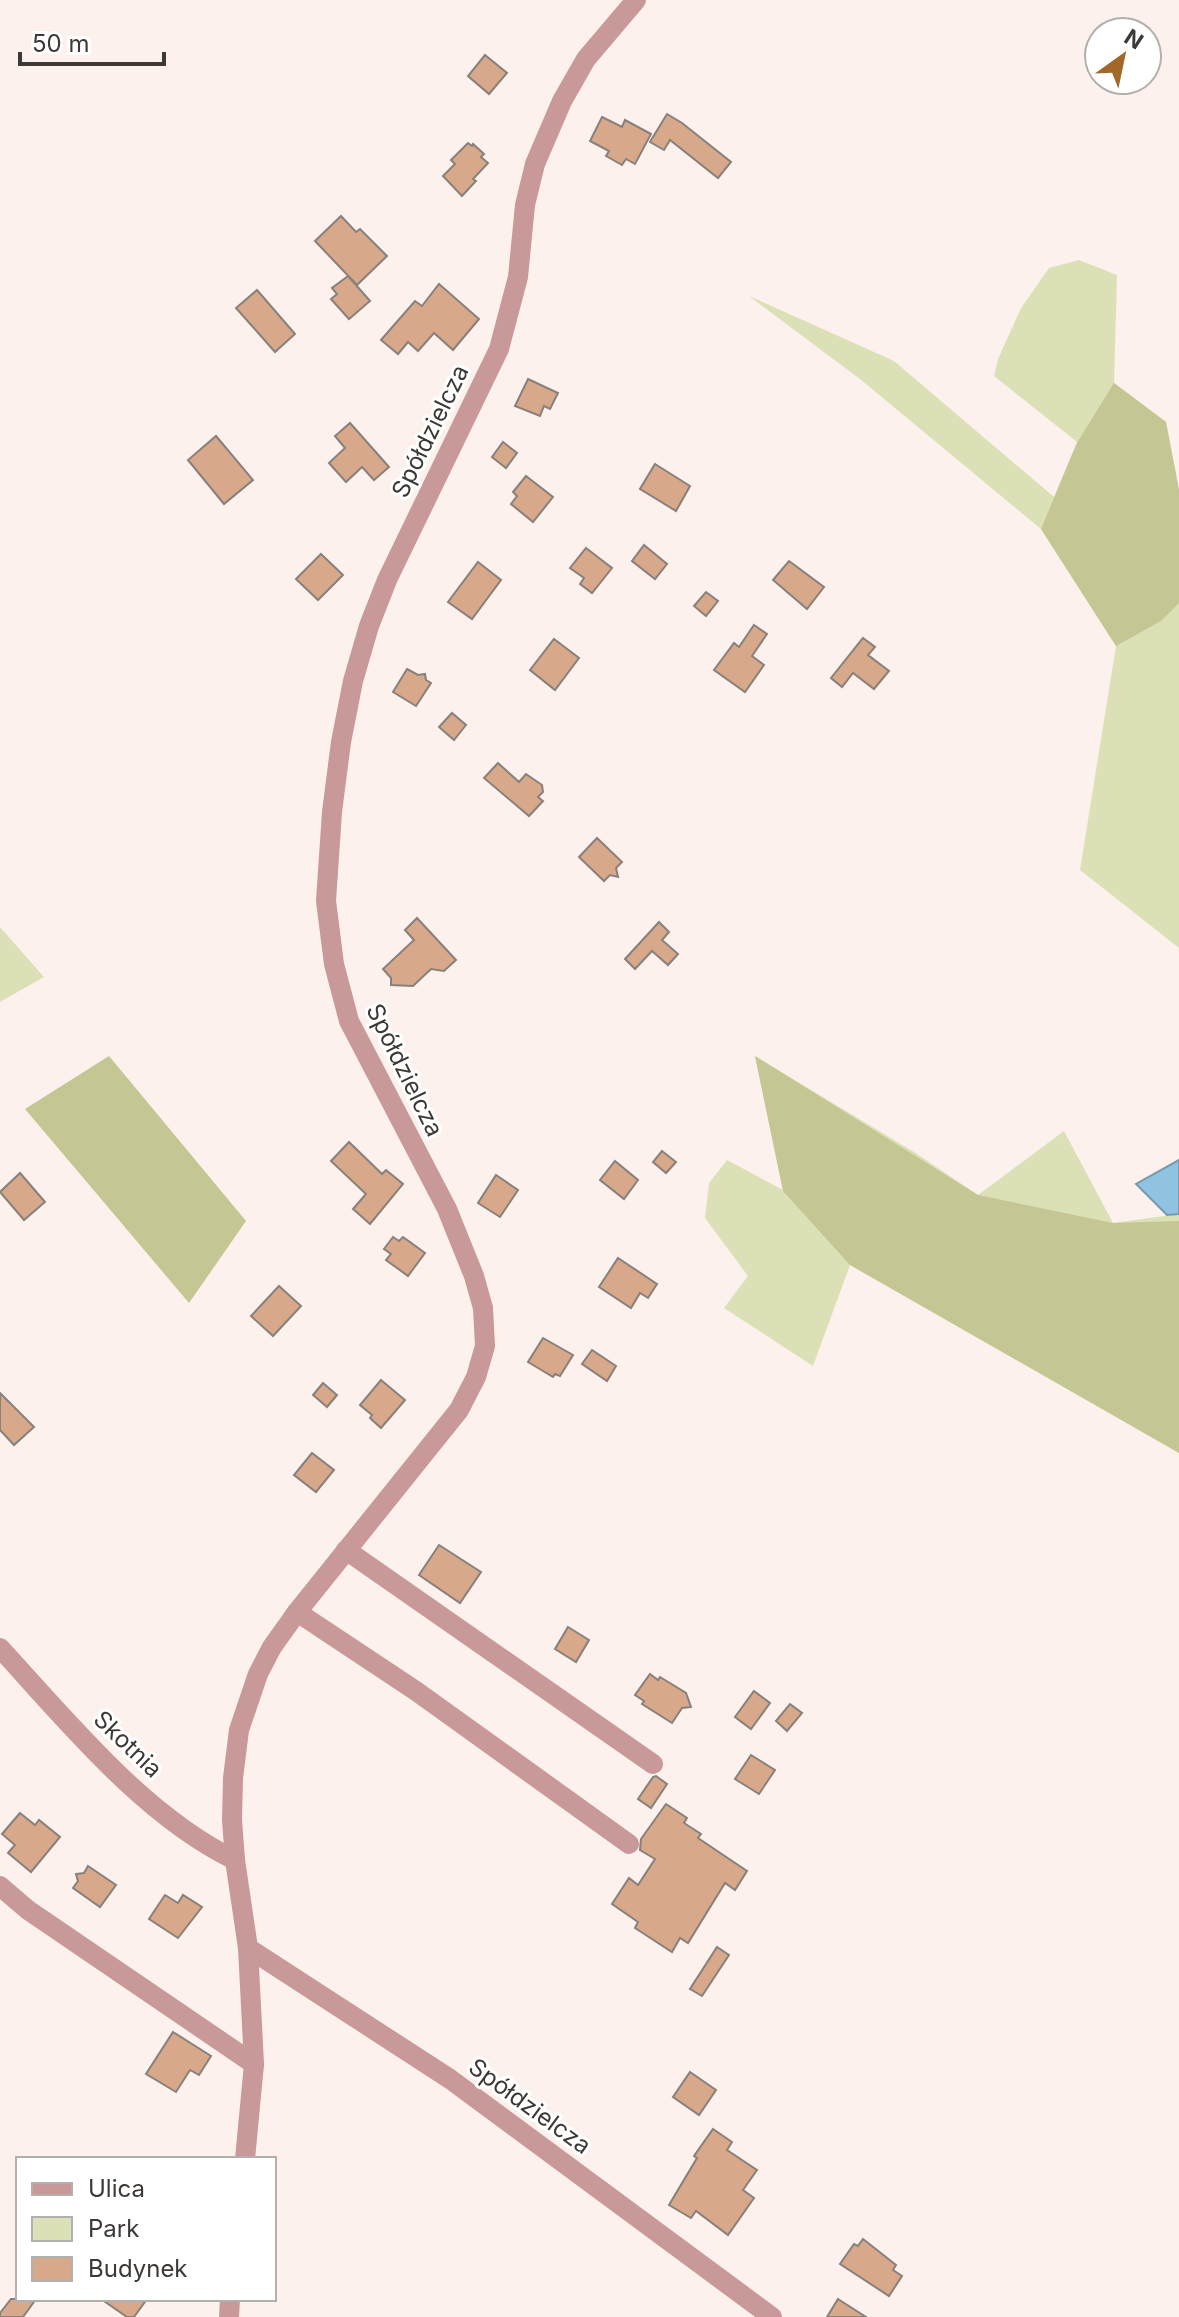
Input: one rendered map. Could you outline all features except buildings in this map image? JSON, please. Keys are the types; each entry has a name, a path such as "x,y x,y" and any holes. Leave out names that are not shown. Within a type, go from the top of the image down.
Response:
{"street":[{"name":"Spółdzielcza","path":"245,2157 254,2064 248,1948 232,1820 239,1730 258,1674 272,1647 459,1410 476,1377 485,1346 483,1308 474,1276 447,1209 349,1021 334,964 326,901 341,742 353,681 387,580 499,349 518,277 525,205 535,164 562,101 586,59 636,0"},
{"path":"346,1550 653,1764"},
{"path":"297,1612 416,1691 629,1844"},
{"name":"Skotnia","path":"0,1648 102,1760 186,1833 235,1860"},
{"path":"0,1886 28,1910 254,2064"},
{"name":"Spółdzielcza","path":"248,1948 450,2079 772,2317"}],"green space":[{"path":"1079,260 1117,275 1114,383 1166,422 1179,490 1179,948 1080,870 1116,646 1041,529 860,379 749,296 894,361 1054,497 1077,442 994,376 998,359 1021,308 1049,268"},
{"path":"1114,383 1166,422 1179,490 1179,603 1161,621 1116,646 1041,529 1077,443"},
{"path":"0,927 44,977 0,1002"},
{"path":"109,1056 246,1221 189,1303 25,1109"},
{"path":"755,1056 914,1152 978,1195 1064,1131 1113,1223 1179,1214 1179,1453 850,1265 813,1366 724,1308 748,1276 705,1218 709,1183 727,1160 783,1190"},
{"path":"755,1056 978,1195 1113,1223 1179,1221 1179,1453 850,1265 783,1191"}],"water":[{"path":"1179,1160 1179,1214 1167,1215 1136,1184"}]}
